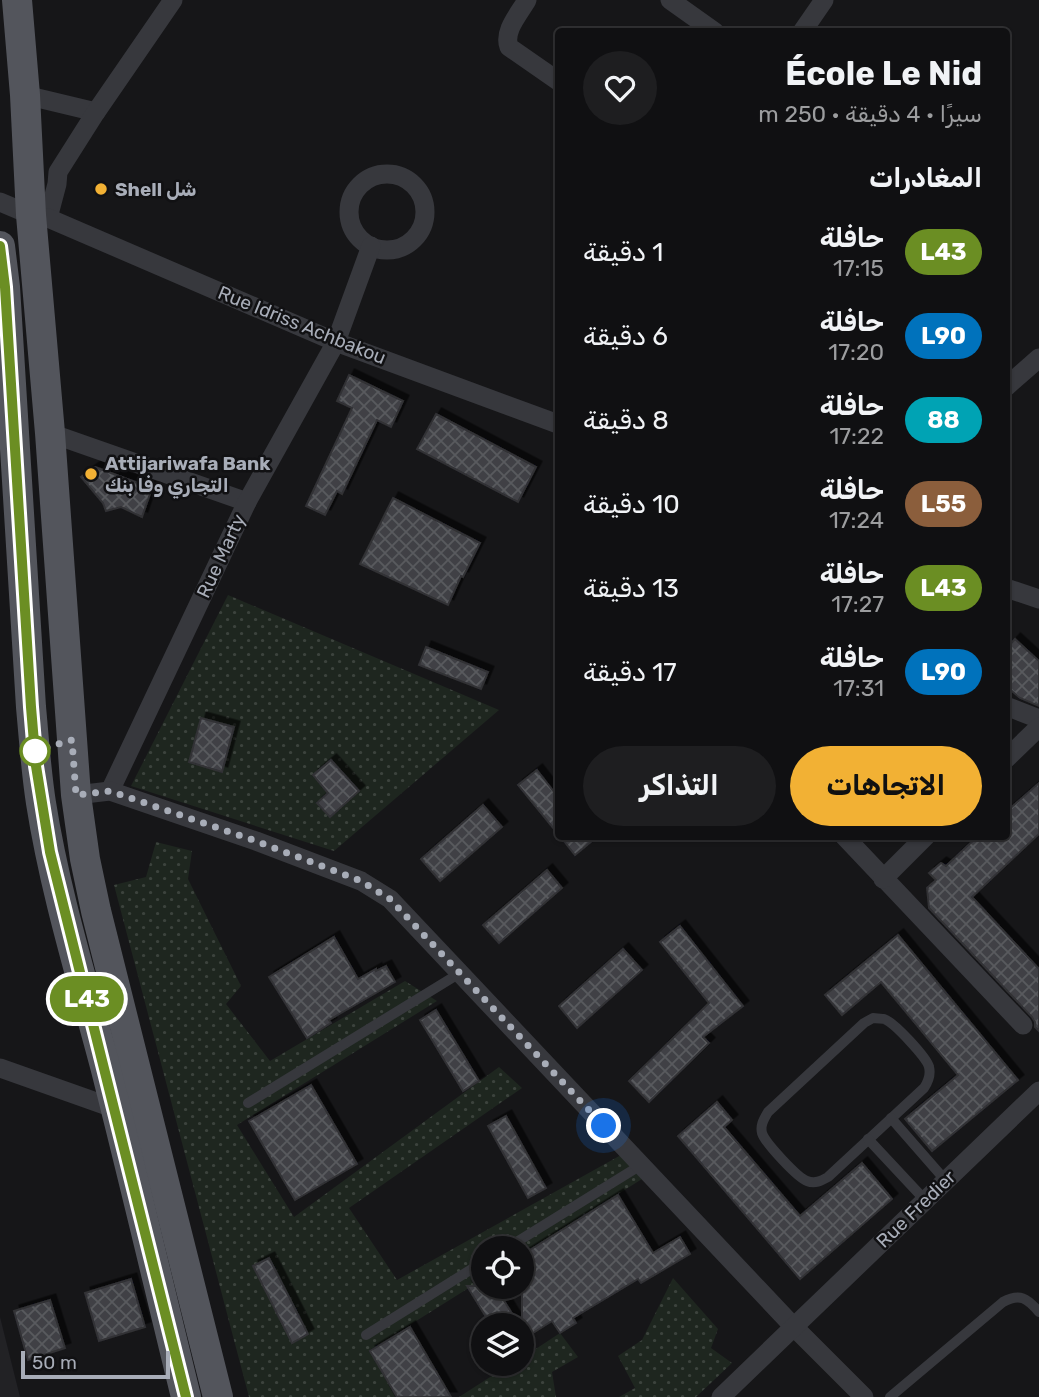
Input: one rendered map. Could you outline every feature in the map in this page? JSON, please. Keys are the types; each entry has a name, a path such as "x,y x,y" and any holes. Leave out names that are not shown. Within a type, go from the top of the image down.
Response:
{"main road":[{"path":"17,0 25,95 40,216 36,268 76,795 85,859 218,1397"},
{"path":"0,246 36,766 50,852 186,1397"}],"street":[{"path":"40,216 57,184 58,172 173,0"},
{"path":"527,0 506,40 509,47 555,78"},
{"path":"670,0 709,28"},
{"path":"805,28 824,0"},
{"path":"25,95 96,112"},
{"name":"Rue Idriss Achbakou","path":"0,202 40,216 336,342 555,423"},
{"name":"Rue Marty","path":"110,791 247,502 336,342 371,246"},
{"path":"2,288 36,268"},
{"path":"1010,383 1039,358"},
{"path":"50,433 247,502"},
{"path":"1010,589 1039,599"},
{"path":"1010,708 1039,719"},
{"path":"1010,755 1039,727"},
{"path":"76,795 110,791 256,841 361,881 390,899 793,1326 864,1397"},
{"path":"848,840 1023,1025"},
{"path":"883,879 922,840"},
{"path":"0,1068 116,1109 146,1111"},
{"name":"Rue Fredier","path":"721,1397 1039,1091"}],"lane":[{"path":"248,1103 460,973"},
{"path":"873,1018 884,1019 893,1024 930,1068 929,1079 924,1088 868,1139 828,1177 818,1182 808,1182 767,1142 762,1132 763,1121 768,1112 864,1023 873,1018"},
{"path":"891,1118 946,1181"},
{"path":"868,1139 925,1200"},
{"path":"526,1236 641,1165"},
{"path":"366,1335 471,1269"},
{"path":"890,1397 1003,1301 1012,1297 1023,1298 1039,1312"}],"shaded area":[{"path":"228,595 499,710 334,851 131,786"},
{"path":"156,842 192,851 188,879 241,986 226,1004 270,1061 405,981 437,1001 237,1125 294,1217 499,1067 522,1088 349,1208 397,1280 471,1239 471,1287 370,1350 395,1397 249,1397 114,885 146,877"},
{"path":"621,1155 642,1179 534,1247 534,1236 476,1236"},
{"path":"673,1278 718,1329 711,1348 732,1363 696,1397 619,1397 635,1388 618,1356 642,1340"},
{"path":"0,1317 20,1397 0,1397"},
{"path":"560,1333 578,1357 552,1372 556,1397 459,1397 492,1376 534,1376 534,1350"}],"building":[{"path":"349,375 403,401 391,427 377,420 342,494 337,491 325,515 306,506 352,408 337,401"},
{"path":"436,414 536,467 518,502 417,449"},
{"path":"95,467 152,488 142,517 121,507 106,511 103,503 81,477"},
{"path":"393,498 480,543 448,605 360,564"},
{"path":"1015,639 1039,661 1039,706 1020,698 1010,689 1010,645"},
{"path":"426,647 488,672 481,689 419,665"},
{"path":"201,718 234,727 222,772 189,762"},
{"path":"331,760 359,791 330,817 317,803 328,793 313,775"},
{"path":"537,770 555,793 555,830 518,785"},
{"path":"1039,783 1039,834 972,897 1039,969 1039,1031 1032,1017 929,908 927,888 936,880 929,873 941,863 946,866 974,840 1010,840 1010,808"},
{"path":"483,805 502,827 440,881 421,859"},
{"path":"563,840 593,840 575,855"},
{"path":"547,870 562,888 499,943 483,925"},
{"path":"680,926 743,1006 703,1037 709,1043 649,1102 629,1081 709,1003 660,942"},
{"path":"898,935 1018,1080 932,1151 905,1119 958,1075 881,982 842,1015 825,995"},
{"path":"334,937 358,979 386,966 395,982 329,1020 331,1023 307,1038 269,977"},
{"path":"623,949 642,970 577,1028 559,1006"},
{"path":"436,1010 479,1081 463,1091 420,1020"},
{"path":"311,1085 357,1164 295,1200 249,1121"},
{"path":"717,1102 732,1120 724,1127 800,1216 862,1163 892,1199 800,1279 678,1136"},
{"path":"506,1116 546,1188 528,1198 488,1126"},
{"path":"618,1195 653,1253 680,1237 690,1254 641,1283 638,1279 573,1318 576,1323 560,1333 552,1321 534,1332 534,1313 522,1313 522,1299 534,1299 534,1248"},
{"path":"269,1258 308,1334 292,1343 253,1266"},
{"path":"131,1279 145,1327 99,1341 85,1293"},
{"path":"475,1299 503,1299 512,1313 484,1313"},
{"path":"50,1300 65,1348 28,1360 14,1311"},
{"path":"410,1327 451,1397 397,1397 370,1351"}],"bus line":[{"name":"L43","path":"0,246 5,287 31,707 42,805 55,873 186,1397"}],"place":[{"name":"Shell شل","path":"101,189"},
{"name":"Attijariwafa Bank التجاري وفا بنك","path":"91,474"}],"route":[{"path":"35,751 72,740 76,795 110,791 256,841 361,881 390,899 604,1126"}]}
